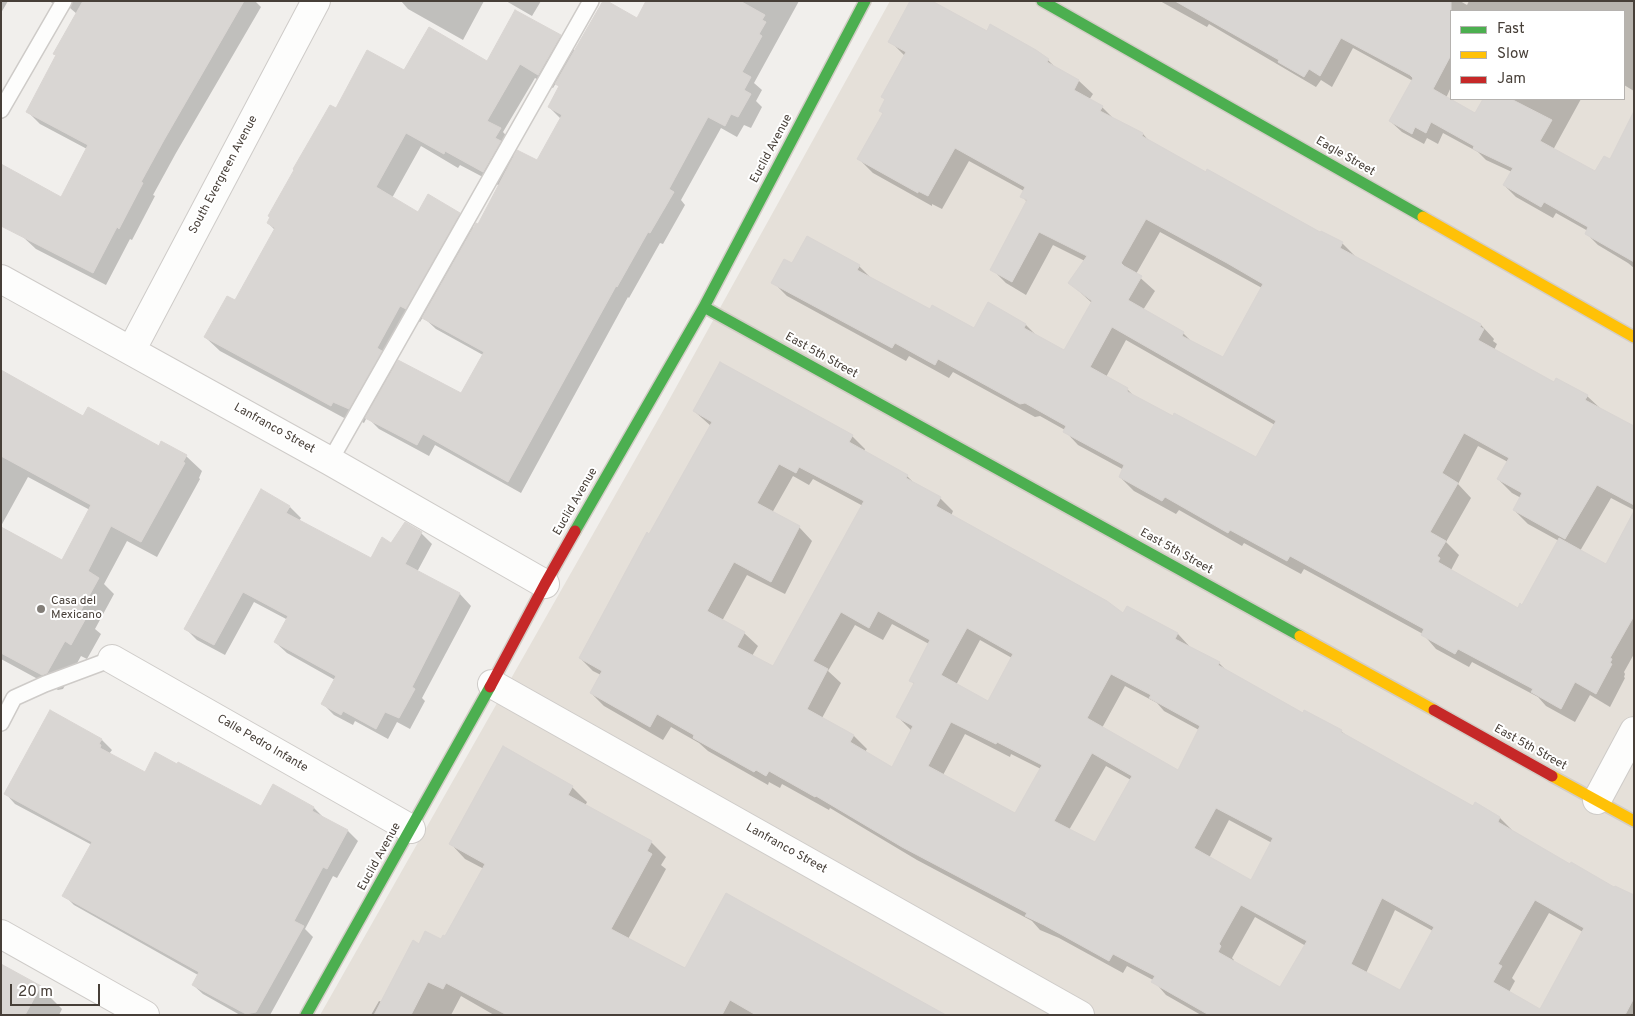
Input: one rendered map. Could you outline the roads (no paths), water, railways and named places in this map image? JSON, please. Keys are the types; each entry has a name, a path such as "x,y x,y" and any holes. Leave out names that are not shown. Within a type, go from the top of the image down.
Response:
{"street":[{"name":"South Evergreen Avenue","path":"132,350 316,1"},
{"name":"Euclid Avenue","path":"306,1015 492,684 545,584 704,307 865,1"},
{"name":"Eagle Street","path":"1042,1 1634,337"},
{"name":"Lanfranco Street","path":"1,278 330,461 545,584"},
{"name":"East 5th Street","path":"704,307 1634,821"},
{"name":"Calle Pedro Infante","path":"112,659 411,829"},
{"name":"Lanfranco Street","path":"492,684 1080,1015"},
{"path":"1597,800 1634,731"},
{"path":"1,934 145,1015"}],"lane":[{"path":"1,110 64,1"},
{"path":"330,461 591,1"},
{"path":"1,723 14,698 45,684 112,659"}],"place":[{"name":"Casa del Mexicano","path":"41,609"}]}
